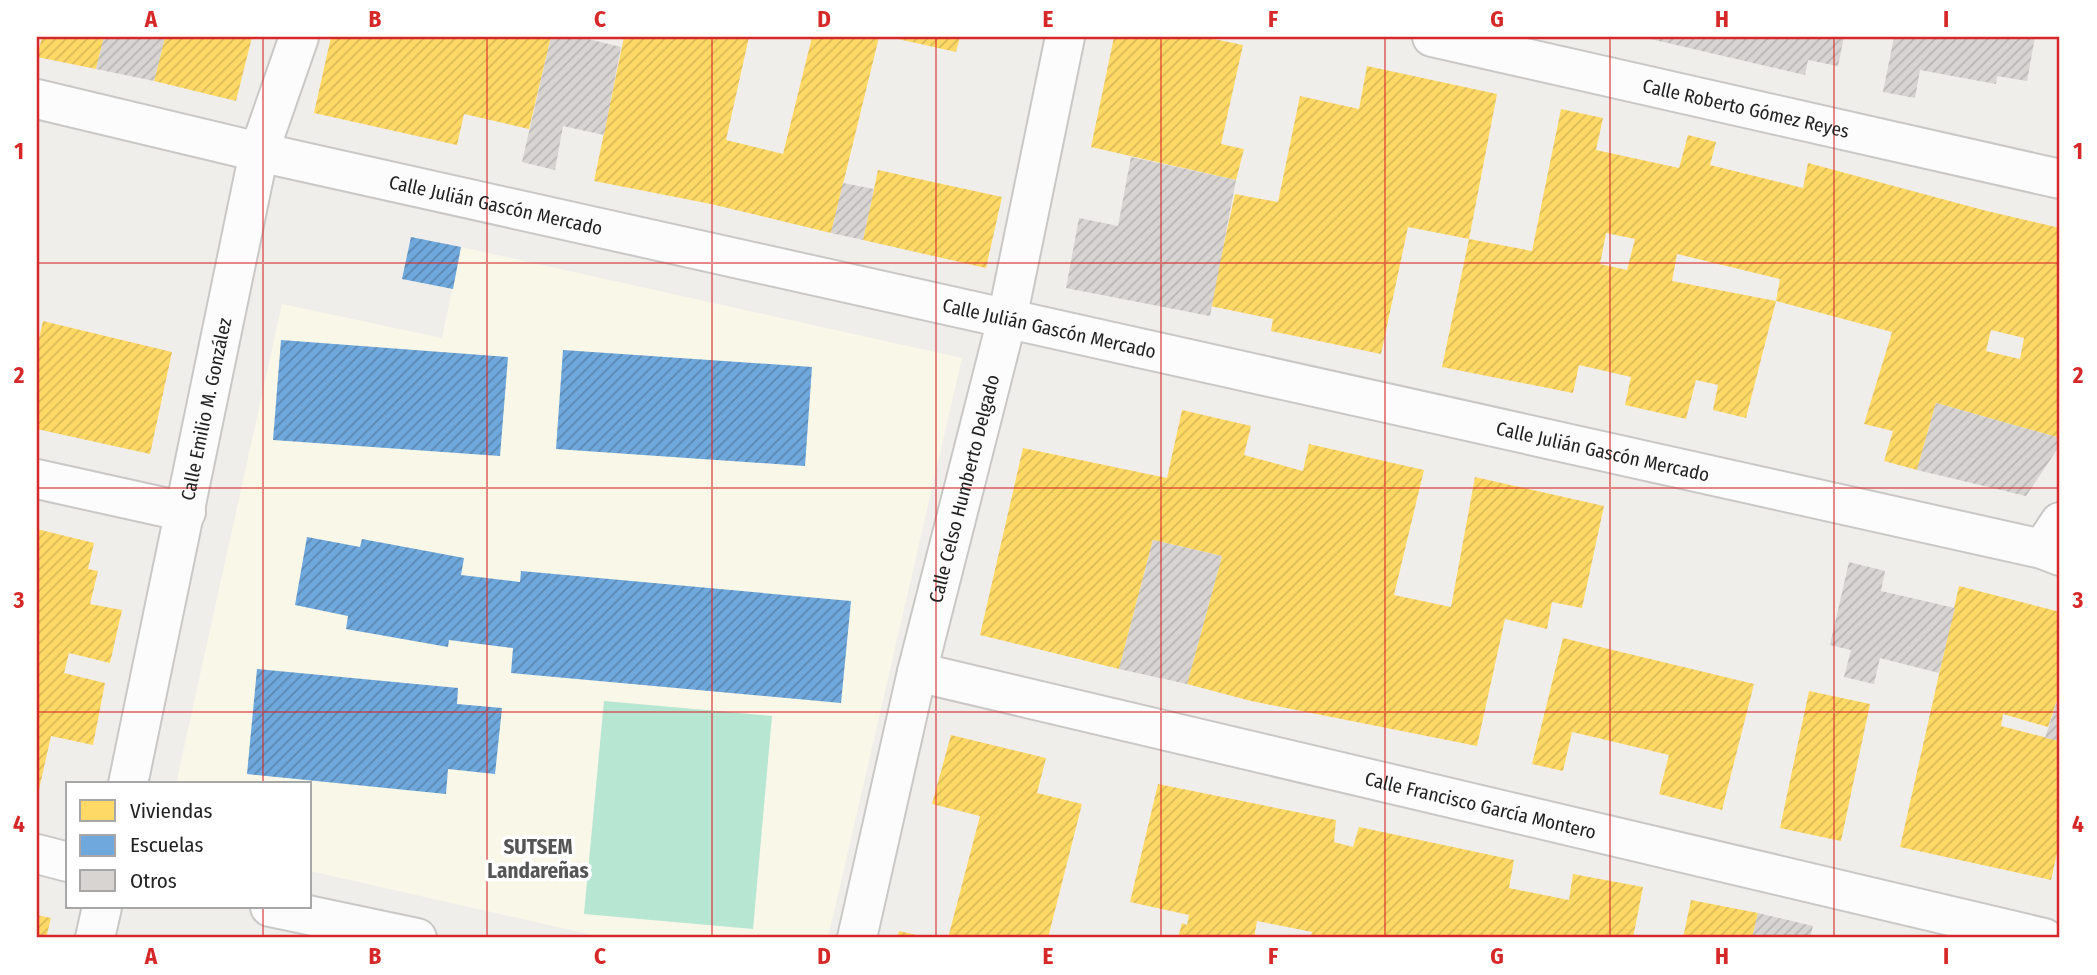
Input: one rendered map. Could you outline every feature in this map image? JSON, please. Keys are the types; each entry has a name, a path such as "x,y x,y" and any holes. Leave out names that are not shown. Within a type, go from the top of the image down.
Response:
{"street":[{"name":"Calle Emilio M. González","path":"128,782 259,152 299,37"},
{"name":"Calle Celso Humberto Delgado","path":"856,938 917,672 1007,319 1065,37"},
{"name":"Calle Roberto Gómez Reyes","path":"1432,37 2060,179"},
{"name":"Calle Julián Gascón Mercado","path":"37,99 259,152 1007,319 2054,543"},
{"path":"37,479 186,512"},
{"name":"Calle Francisco García Montero","path":"917,672 2044,938"},
{"path":"37,854 66,861"},
{"path":"95,938 102,908"},
{"path":"275,908 417,938"}],"shaded area":[{"path":"461,247 962,358 828,938 606,938 312,871 312,782 176,782 282,304 442,338"}],"green space":[{"path":"604,701 772,716 753,929 584,914"}],"building: Viviendas":[{"path":"42,37 104,37 96,69 37,57"},
{"path":"165,37 252,37 236,101 154,81"},
{"path":"331,37 551,37 529,129 464,114 457,145 314,113"},
{"path":"624,37 749,37 726,140 783,154 812,37 879,37 831,233 711,204 594,181"},
{"path":"889,37 960,37 956,52"},
{"path":"1114,37 1204,37 1243,45 1221,144 1244,149 1236,180 1091,147"},
{"path":"1367,66 1497,94 1469,239 1408,227 1381,354 1271,331 1273,319 1210,306 1235,194 1278,202 1300,96 1359,109"},
{"path":"1561,109 1603,118 1596,150 1679,168 1688,135 1716,142 1710,165 1803,188 1808,163 2060,228 2060,438 1936,403 1917,470 1884,461 1893,431 1864,424 1892,332 1776,301 1746,418 1713,410 1718,385 1696,380 1686,419 1625,405 1631,377 1579,365 1573,393 1442,367 1469,239 1532,251","holes":["1606,233 1635,239 1627,270 1600,264","1677,254 1780,279 1776,301 1672,281","1991,330 2024,338 2020,359 1986,351"]},
{"path":"878,170 1002,197 986,268 863,240"},
{"path":"43,321 172,352 150,454 37,429 37,347"},
{"path":"1182,410 1251,426 1244,455 1303,471 1309,444 1424,470 1394,595 1451,607 1475,477 1604,506 1582,608 1552,602 1547,629 1505,619 1477,746 1251,701 1187,684 1222,556 1153,540 1119,669 980,635 1023,448 1167,478"},
{"path":"37,529 94,543 88,569 98,571 90,604 122,610 110,663 69,653 64,673 105,683 93,745 51,736 38,794"},
{"path":"1959,586 2060,612 2060,691 2048,727 2003,714 2001,726 2060,741 2060,840 2051,880 1900,847"},
{"path":"1563,638 1754,684 1722,810 1659,794 1669,755 1572,732 1563,771 1532,764"},
{"path":"1809,691 1870,704 1841,841 1780,828"},
{"path":"951,735 1046,758 1037,793 1082,804 1048,938 948,938 980,816 932,804"},
{"path":"1158,784 1336,820 1334,842 1353,847 1359,827 1514,860 1509,888 1569,900 1573,874 1643,887 1633,938 1310,938 1312,932 1257,921 1254,938 1178,938 1182,923 1187,925 1189,915 1130,902"},
{"path":"1691,900 1758,913 1752,938 1683,938"},
{"path":"37,915 51,918 46,938 37,938"},
{"path":"899,931 925,937 897,938"}],"building: Escuelas":[{"path":"411,237 461,247 453,289 402,279"},
{"path":"281,340 508,357 500,456 273,440"},
{"path":"563,350 812,367 805,466 556,449"},
{"path":"307,537 360,547 362,539 464,558 461,575 520,582 521,571 851,601 841,703 511,673 513,648 449,640 448,647 346,629 348,616 295,605"},
{"path":"257,669 458,688 457,704 502,708 495,774 448,769 446,794 247,774"}],"building: Otros":[{"path":"104,37 165,37 154,81 96,69"},
{"path":"551,37 580,37 621,47 604,135 563,126 555,170 522,162"},
{"path":"1642,37 1844,37 1838,66 1808,60 1805,75"},
{"path":"1894,37 2035,37 2027,81 1997,76 1996,84 1920,70 1915,98 1883,92"},
{"path":"1131,157 1236,180 1210,316 1066,288 1079,218 1118,226"},
{"path":"843,183 874,189 863,240 831,233"},
{"path":"1936,403 2060,438 2060,445 2026,496 1917,470"},
{"path":"1153,540 1222,556 1187,684 1119,669"},
{"path":"1849,562 1885,571 1881,591 1955,608 1939,673 1880,658 1874,684 1844,677 1851,650 1830,645"},
{"path":"2060,692 2060,741 2045,738"},
{"path":"1758,913 1813,926 1810,938 1752,938"}],"district":[{"name":"SUTSEM Landareñas","path":"538,859"}]}
